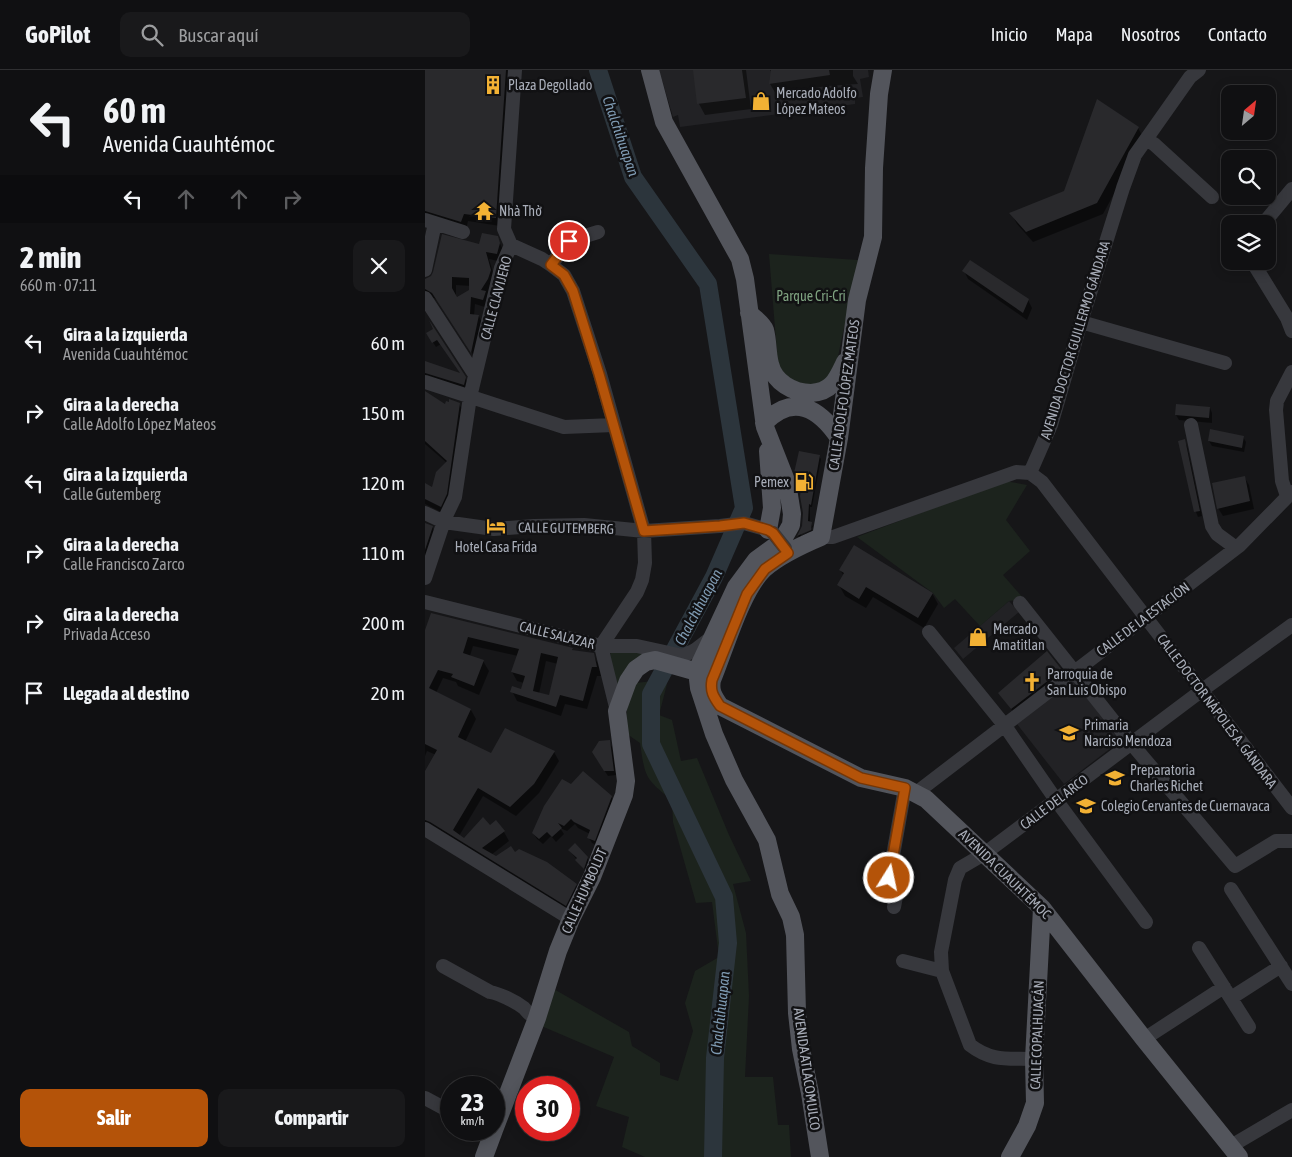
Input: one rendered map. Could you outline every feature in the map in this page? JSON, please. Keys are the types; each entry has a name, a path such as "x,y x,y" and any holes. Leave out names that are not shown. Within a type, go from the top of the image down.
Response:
{"main road":[{"path":"650,70 664,122 740,259 745,279 765,425 772,508 767,530"},
{"name":"CALLE ADOLFO LÓPEZ MATEOS","path":"821,537 839,438 857,300 873,237 874,168 879,94 883,70"},
{"path":"749,313 765,328 770,365 774,374 787,387 797,392 819,392 830,387 837,380 851,348"},
{"path":"761,398 774,374"},
{"path":"765,425 773,414 785,408 794,406 807,408 816,411 824,418 839,438"},
{"path":"700,672 736,587 756,560 782,541 791,525 792,514 787,484 765,425"},
{"path":"700,672 747,594 765,569 786,550 821,537"},
{"path":"617,711 628,681 636,669 657,655 700,672"},
{"name":"AVENIDA CUAUHTÉMOC","path":"700,672 711,687 712,695 720,706 861,778 910,790 926,799 1043,908 1144,1039 1235,1152"},
{"name":"AVENIDA ATLACOMULCO","path":"700,672 699,688 714,734 734,780 767,840 780,894 791,917 795,935 797,1013 801,1049 820,1157"},
{"name":"CALLE HUMBOLDT","path":"505,1092 532,1016 571,919 592,877 623,795 626,780 617,711"},
{"name":"CALLE COPALHUACÁN","path":"1009,1157 1027,1126 1035,1103 1034,1059 1043,908"},
{"name":"CALLE HUMBOLDT","path":"484,1157 488,1141"}],"street":[{"name":"CALLE CLAVIJERO","path":"425,578 443,522 455,498 470,397 501,268 511,245 504,229 515,70"},
{"name":"AVENIDA DOCTOR GUILLERMO GÁNDARA","path":"1030,473 1051,425 1081,322 1135,155 1190,77 1199,70"},
{"path":"1145,140 1153,144 1212,197"},
{"path":"1270,215 1292,189"},
{"path":"425,270 430,222 463,232"},
{"path":"551,265 569,241 597,232"},
{"path":"511,245 551,265 564,275 573,291 644,531 645,564 642,580 637,592 601,646"},
{"path":"1258,270 1287,318 1292,331"},
{"path":"425,298 475,375"},
{"path":"1081,322 1225,363"},
{"path":"1289,494 1282,481 1276,410 1277,401 1292,372"},
{"path":"425,382 564,427 614,425"},
{"path":"1191,425 1212,526 1217,534 1236,548"},
{"path":"821,537 833,537 1016,472 1030,473"},
{"name":"CALLE DOCTOR NÁPOLES A. GÁNDARA","path":"1030,473 1042,482 1292,808"},
{"name":"CALLE DE LA ESTACIÓN","path":"910,790 1005,726 1236,548 1289,494"},
{"name":"CALLE GUTEMBERG","path":"425,512 443,522 494,529 584,525 644,531 744,523 767,530"},
{"path":"767,530 786,550"},
{"name":"CALLE SALAZAR","path":"425,602 601,646 637,646 657,655 683,656 695,650 715,635"},
{"path":"1020,603 1131,743 1235,866 1276,841 1292,841"},
{"name":"CALLE DEL ARCO","path":"942,971 941,952 955,880 960,868 984,854 1201,690 1292,625"},
{"path":"929,632 1005,726 1056,800 1146,922"},
{"name":"CALLE HUMBOLDT","path":"601,646 617,711"},
{"path":"894,907 898,886 889,878 910,790"},
{"path":"425,830 571,919"},
{"path":"1231,888 1292,984"},
{"path":"1199,948 1249,1027"},
{"path":"903,961 942,971 970,1045 980,1053 993,1058 1034,1059"},
{"path":"443,966 490,992 493,999 520,1015 532,1016"},
{"path":"1144,1039 1281,966"},
{"path":"425,1098 440,1106"},
{"path":"1235,1152 1292,1110"}],"shaded area":[{"name":"Mercado Adolfo López Mateos","path":"659,70 868,70 869,77 860,79 863,97 855,98 855,104 680,127 678,115 673,117"},
{"name":"Mercado Amatitlan","path":"1009,601 1019,612 963,659 954,648"},
{"name":"Primaria Narciso Mendoza","path":"1074,681 1120,741 1064,784 1017,724"}],"green space":[{"name":"Parque Cri-Cri","path":"769,254 858,260 835,371 828,378 813,385 790,378 778,365"},
{"path":"1005,481 1027,485 1006,520 1030,551 1003,575 1024,599 1009,601 980,626 955,599 944,608 933,593 857,537"},
{"path":"613,651 647,653 616,689 610,654"},
{"path":"654,681 667,684 659,715 672,720 681,761 697,758 729,835 751,881 733,884 746,933 749,996 745,1077 773,1077 778,1125 789,1125 791,1157 645,1157 622,1147 629,1117 596,1106 614,1057 539,1025 552,988 629,1032 632,1046 660,1063 660,1075 678,1081 693,1031 685,1003 695,971 719,957 712,902 696,903 673,822 672,800 651,782 643,763 640,743 627,734 627,708 635,683"}],"building":[{"path":"425,70 506,70 496,218 464,214 461,222 425,211"},
{"path":"693,70 742,70 746,98 697,104"},
{"path":"771,70 829,70 830,75 769,84"},
{"path":"1097,99 1139,127 1097,203 1026,232 1009,213 1064,191"},
{"path":"482,233 498,236 500,243 497,254 486,252 491,270 481,290 486,291 483,300 471,297 470,314 479,315 471,353 432,293 425,289 425,279 431,276 433,272 442,234 479,244","holes":["452,277 469,278 469,290 457,297 452,288"]},
{"path":"970,260 1029,299 1023,313 962,271"},
{"path":"429,320 466,377 464,385 425,373 425,361 460,373 437,340 432,343 426,333 433,329"},
{"path":"425,391 445,404 446,401 449,402 449,399 460,403 447,494 441,507 425,499 425,483 432,487 436,472 447,461 425,441"},
{"path":"1176,404 1210,407 1209,418 1175,415"},
{"path":"1210,429 1244,436 1242,448 1208,441"},
{"path":"1185,439 1200,511 1194,512 1178,441"},
{"path":"799,451 820,455 811,505 809,504 808,521 812,522 811,530 797,536 802,526 803,513 800,496 803,478 796,476 794,473"},
{"path":"1245,476 1250,501 1217,509 1212,483"},
{"path":"425,523 433,526 425,550"},
{"path":"854,545 933,593 918,618 866,587 859,599 837,585 844,573 839,570"},
{"path":"431,613 573,648 572,650 594,653 597,667 592,667 583,701 560,695 556,707 510,692 512,686 521,689 525,676 511,672 519,649 468,637 463,653 484,660 474,686 451,677 453,674 438,670 429,688 471,709 458,737 491,753 505,728 555,751 534,784 510,807 478,788 453,830 464,838 483,817 490,825 496,820 505,831 482,848 496,856 511,846 515,852 519,849 547,862 577,884 566,906 425,820 425,771 437,750 425,744 425,630","holes":["541,653 558,657 549,695 533,691"]},
{"name":"Parroquia de San Luis Obispo","path":"1047,651 1062,670 1011,709 998,693"},
{"path":"610,740 614,771 604,771 592,752 599,741"},
{"path":"583,771 612,796 595,841 587,838 590,830 571,819 564,826 558,823 562,828 552,837 547,832 539,839 532,833 544,806 562,779 571,784"},
{"path":"575,843 588,857 584,869 575,860 577,858 568,850"}],"waterway":[{"name":"Chalchihuapan","path":"598,70 633,177 708,284 744,508 714,577 651,694 651,744 724,897 728,943 715,1058 713,1157"}],"place":[{"name":"Plaza Degollado","path":"493,85"},
{"name":"Mercado Adolfo López Mateos","path":"761,101"},
{"name":"Nhà Thờ","path":"484,211"},
{"name":"Pemex","path":"804,482"},
{"name":"Hotel Casa Frida","path":"496,526"},
{"name":"Mercado Amatitlan","path":"978,637"},
{"name":"Parroquia de San Luis Obispo","path":"1032,682"},
{"name":"Primaria Narciso Mendoza","path":"1069,733"},
{"name":"Preparatoria Charles Richet","path":"1115,778"},
{"name":"Colegio Cervantes de Cuernavaca","path":"1086,806"}],"route":[{"path":"569,241 551,265 564,275 573,291 644,531 744,523 773,533 788,553 765,569 747,594 712,680 712,695 720,706 861,778 905,788 889,878"}]}
